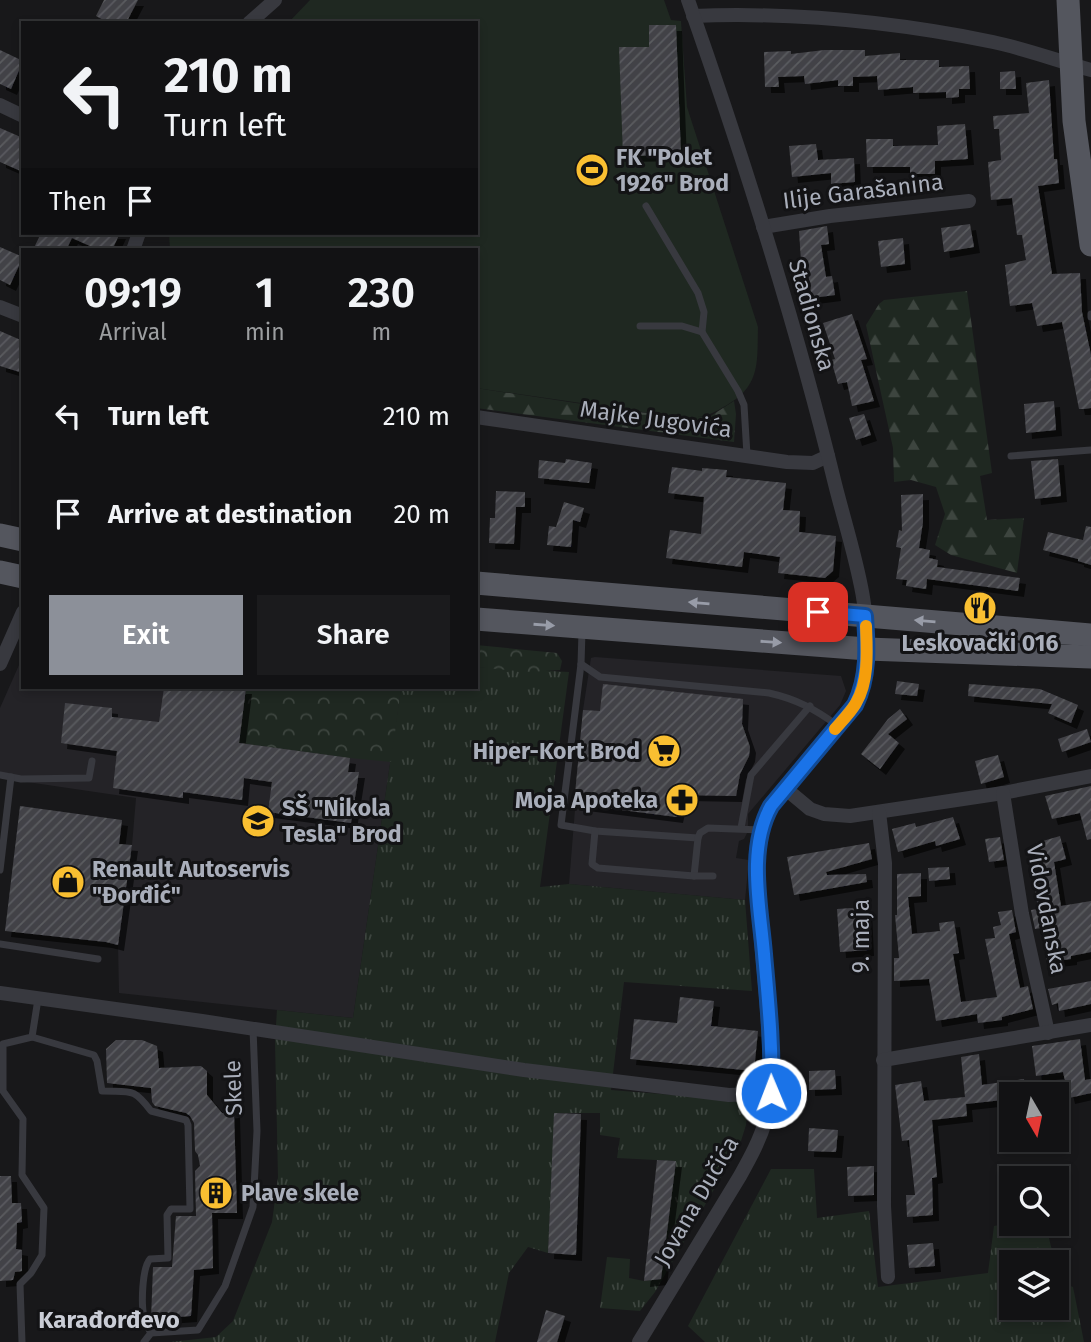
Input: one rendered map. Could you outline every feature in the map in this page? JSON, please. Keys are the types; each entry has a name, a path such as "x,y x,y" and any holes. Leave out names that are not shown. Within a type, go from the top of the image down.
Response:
{"main road":[{"path":"1068,0 1081,67 1074,121 1091,244"},
{"path":"0,535 21,540"},
{"path":"0,572 21,577"},
{"path":"478,583 1091,635"},
{"path":"478,619 867,649 1084,658"}],"street":[{"path":"251,21 275,0"},
{"name":"Stadionska","path":"688,0 763,227 828,456 864,597 867,649"},
{"path":"693,16 744,14 893,25 995,43 1081,67"},
{"path":"0,105 21,115"},
{"name":"Ilije Garašanina","path":"763,227 830,216 969,201"},
{"path":"0,307 21,315"},
{"name":"Majke Jugovića","path":"478,417 787,462 813,463 828,456"},
{"path":"2,656 21,616"},
{"name":"Jovana Dučića","path":"639,1342 754,1151 766,1118 771,1093 769,1024 758,884 761,830 771,806 855,705 860,694 867,649"},
{"path":"786,789 810,809 824,814 850,816 1003,793 1091,776"},
{"name":"Vidovdanska","path":"1003,793 1022,914 1048,1033"},
{"name":"9. maja","path":"878,812 885,863 884,1206 888,1278"},
{"name":"Skele","path":"0,993 253,1029"},
{"path":"883,1060 1091,1026"},
{"path":"253,1029 635,1084 729,1095 771,1093"}],"lane":[{"path":"646,206 698,293 704,312 702,332 744,405 747,455"},
{"path":"639,326 682,326 702,332"},
{"path":"1011,456 1091,450"},
{"path":"582,628 581,664 561,825 595,831 698,838"},
{"path":"581,664 600,677 769,693 793,698 810,706 838,726"},
{"path":"741,828 751,775 810,706"},
{"path":"0,775 21,779 89,778 92,761"},
{"path":"0,870 11,777"},
{"path":"694,876 700,833 708,828 761,830"},
{"path":"595,831 592,864 598,868 713,876"},
{"path":"0,944 99,959"},
{"path":"32,1037 38,999"},
{"name":"Skele","path":"151,1333 198,1329 225,1286 253,1208 257,1131 253,1029"},
{"path":"22,1342 20,1284 31,1273 42,1255 44,1208 22,1175 23,1119 3,1091 3,1044 32,1037 94,1055 102,1091 136,1094 151,1111 184,1118 188,1125 190,1209 172,1209 167,1215 168,1258 150,1259 145,1265 142,1308 151,1333 144,1342"}],"shaded area":[{"path":"591,658 841,676 846,691 840,705 748,814 748,831 744,839 739,841 736,858 749,860 745,900 569,884 583,710"},
{"name":"SŠ \"Nikola Tesla\" Brod","path":"21,661 21,689 401,689 353,1018 119,993 118,945 136,798 0,778 0,708"}],"green space":[{"name":"FK \"Polet 1926\" Brod","path":"310,0 664,0 671,20 681,21 687,107 758,327 755,370 747,388 740,396 713,413 684,418 478,388 478,248 170,248 169,235 478,235 478,21 290,21"},
{"path":"967,291 992,473 980,476 987,520 1024,518 1017,573 951,555 935,545 945,514 936,487 911,480 894,482 893,448 866,325 884,300"},
{"path":"478,388 635,412 709,417 734,401 734,442 478,408"},
{"path":"478,645 557,653 562,661 560,670 530,672 478,667"},
{"path":"478,667 569,672 540,887 569,884 745,900 752,991 624,982 611,1090 748,1101 746,1125 740,1144 655,1292 640,1311 600,1308 607,1257 630,1259 629,1278 644,1281 661,1279 676,1161 617,1158 620,1138 600,1135 600,1113 555,1113 548,1253 528,1247 509,1273 495,1342 171,1342 216,1337 233,1321 272,1222 278,1177 275,1041 277,1010 353,1018 401,689 478,689"},
{"path":"246,689 401,689 391,762 239,743"},
{"path":"771,1169 814,1169 817,1218 869,1211 878,1287 988,1273 994,1226 999,1225 999,1236 1048,1236 1052,1250 999,1250 999,1320 1069,1320 1069,1285 1073,1287 1084,1342 705,1342 688,1326"}],"building":[{"path":"104,0 138,0 127,21 105,21 96,16"},
{"path":"649,25 676,25 681,155 623,156 619,47 649,47"},
{"path":"0,50 21,60 21,66 11,89 0,84"},
{"path":"824,50 865,50 865,56 900,53 900,60 939,60 939,67 969,66 970,89 959,89 959,97 946,98 946,92 913,93 913,87 878,90 877,76 853,77 853,86 838,86 838,80 805,84 804,76 778,77 779,87 765,87 764,52 791,51 791,54"},
{"path":"1015,71 1016,89 1000,89 1000,72"},
{"path":"1049,80 1054,159 1057,159 1059,183 1038,186 1052,274 1080,273 1082,312 1091,355 1091,408 1084,409 1079,409 1062,322 1037,326 1032,303 1010,306 1005,265 1026,260 1022,235 1017,235 1012,198 991,200 988,162 1001,160 999,129 994,129 993,116 1029,113 1026,83"},
{"path":"965,124 968,159 935,161 935,174 910,174 910,167 867,167 866,139 893,139 893,146 938,145 937,126"},
{"path":"0,128 21,137 21,171 0,162"},
{"path":"816,144 818,160 854,158 855,182 831,184 831,173 792,177 789,146"},
{"path":"970,224 974,247 944,252 941,228"},
{"path":"827,226 829,244 821,245 826,277 832,276 835,295 812,298 808,275 802,276 799,231"},
{"path":"40,235 119,235 113,248 94,248 72,238 67,248 34,248"},
{"path":"903,238 905,264 881,267 878,241"},
{"path":"0,247 21,256 21,261 10,285 0,280"},
{"path":"852,314 867,359 861,360 874,401 852,406 847,382 838,384 831,360 835,359 823,323"},
{"path":"0,331 21,340 21,372 0,366"},
{"path":"1054,401 1056,430 1026,433 1024,404"},
{"path":"864,414 871,435 856,440 849,418"},
{"path":"566,459 592,463 589,483 538,478 539,460 565,463"},
{"path":"1058,459 1061,496 1035,499 1031,461"},
{"path":"672,467 702,471 702,468 727,470 726,477 786,483 783,510 800,511 799,532 836,536 833,571 825,578 778,573 780,557 744,552 742,567 666,558 670,530 701,534 704,497 668,493"},
{"path":"496,491 525,492 525,507 516,507 514,544 489,543 490,518 495,518"},
{"path":"923,494 919,548 930,550 929,558 938,560 937,567 1020,578 1018,591 927,579 926,589 906,586 907,580 896,579 901,548 896,547 899,530 902,531 901,495"},
{"path":"564,502 584,508 580,522 573,520 571,547 547,545 549,526 556,527"},
{"path":"1086,526 1091,527 1091,565 1043,550 1048,532 1083,540"},
{"path":"897,681 919,684 917,696 895,694"},
{"name":"Hiper-Kort Brod","path":"603,684 743,699 742,724 750,747 749,756 740,774 736,796 682,795 677,817 574,804 583,710 600,711"},
{"path":"969,684 1040,689 1078,705 1071,723 1048,713 1052,704 968,696"},
{"path":"164,689 246,689 239,743 350,758 348,772 359,772 351,823 268,812 272,782 244,778 242,800 183,792 183,798 113,788 117,751 61,743 65,703 112,708 112,717 159,722"},
{"path":"900,709 907,719 888,734 899,743 880,769 861,754 888,719"},
{"path":"1087,729 1091,742 1062,752 1058,739"},
{"path":"998,755 1004,777 981,784 975,761"},
{"path":"1091,786 1091,839 1087,840 1080,813 1052,819 1045,796"},
{"path":"20,806 122,820 119,844 132,845 118,945 5,931"},
{"path":"953,817 960,839 936,846 935,841 898,852 892,829 915,823 916,827"},
{"path":"1060,836 1066,859 1054,862 1061,906 1091,901 1091,952 1071,956 1071,959 1047,962 1043,932 1041,928 1035,929 1031,910 1038,909 1033,877 1045,875 1036,843"},
{"path":"1000,837 1004,860 989,862 985,839"},
{"path":"869,843 872,859 826,872 827,875 866,874 867,882 794,895 787,857"},
{"path":"949,867 950,879 929,881 928,868"},
{"path":"921,873 921,896 908,897 912,934 940,931 939,923 954,921 959,953 953,954 961,1002 997,997 985,939 995,938 993,927 1001,925 998,912 1012,910 1016,932 1009,934 1020,988 1028,986 1033,1009 1002,1017 1002,1020 978,1023 977,1014 936,1021 929,979 894,981 894,958 899,958 895,915 897,874"},
{"path":"866,907 868,950 840,952 837,909"},
{"path":"1091,981 1091,1004 1059,1011 1058,1003 1052,1005 1048,989"},
{"path":"680,997 714,1001 711,1026 758,1031 754,1071 630,1059 634,1019 677,1023"},
{"path":"1080,1039 1085,1080 1091,1079 1091,1093 1069,1098 1069,1082 1065,1082 1063,1072 1036,1076 1032,1046"},
{"name":"Plave skele","path":"116,1040 142,1040 157,1046 159,1068 201,1066 207,1071 207,1095 222,1113 234,1112 237,1213 212,1213 213,1268 194,1270 191,1316 151,1319 153,1267 172,1267 176,1216 196,1216 195,1171 200,1166 195,1151 194,1123 186,1113 155,1106 151,1088 107,1083 106,1049"},
{"path":"979,1054 982,1085 999,1083 999,1100 966,1104 967,1116 932,1120 937,1177 932,1178 933,1215 907,1217 906,1195 915,1195 909,1140 902,1141 895,1085 921,1081 924,1101 965,1097 961,1057"},
{"path":"835,1070 836,1089 809,1090 809,1071"},
{"path":"1024,1079 1024,1082 1003,1082"},
{"path":"554,1113 581,1114 576,1255 548,1253"},
{"path":"809,1128 838,1130 836,1152 808,1151"},
{"path":"657,1160 676,1161 661,1279 644,1281"},
{"path":"874,1166 874,1195 848,1196 847,1167"},
{"path":"0,1176 11,1176 12,1203 21,1203 22,1222 17,1223 16,1249 22,1250 22,1271 15,1272 13,1280 0,1281"},
{"path":"933,1243 935,1266 909,1268 907,1245"},
{"path":"546,1310 565,1316 557,1342 537,1342"}],"slow traffic":[{"path":"835,729 855,705 860,694 866,666 866,626"}],"place":[{"name":"FK \"Polet 1926\" Brod","path":"592,170"},
{"name":"Leskovački 016","path":"980,608"},
{"name":"Hiper-Kort Brod","path":"664,751"},
{"name":"Moja Apoteka","path":"682,800"},
{"name":"SŠ \"Nikola Tesla\" Brod","path":"258,821"},
{"name":"Renault Autoservis \"Đorđić\"","path":"68,882"},
{"name":"Plave skele","path":"216,1193"}],"district":[{"name":"Karađorđevo","path":"109,1320"}],"route":[{"path":"771,1093 769,1024 758,884 761,830 771,806 855,705 866,666 865,616 818,612"}]}
